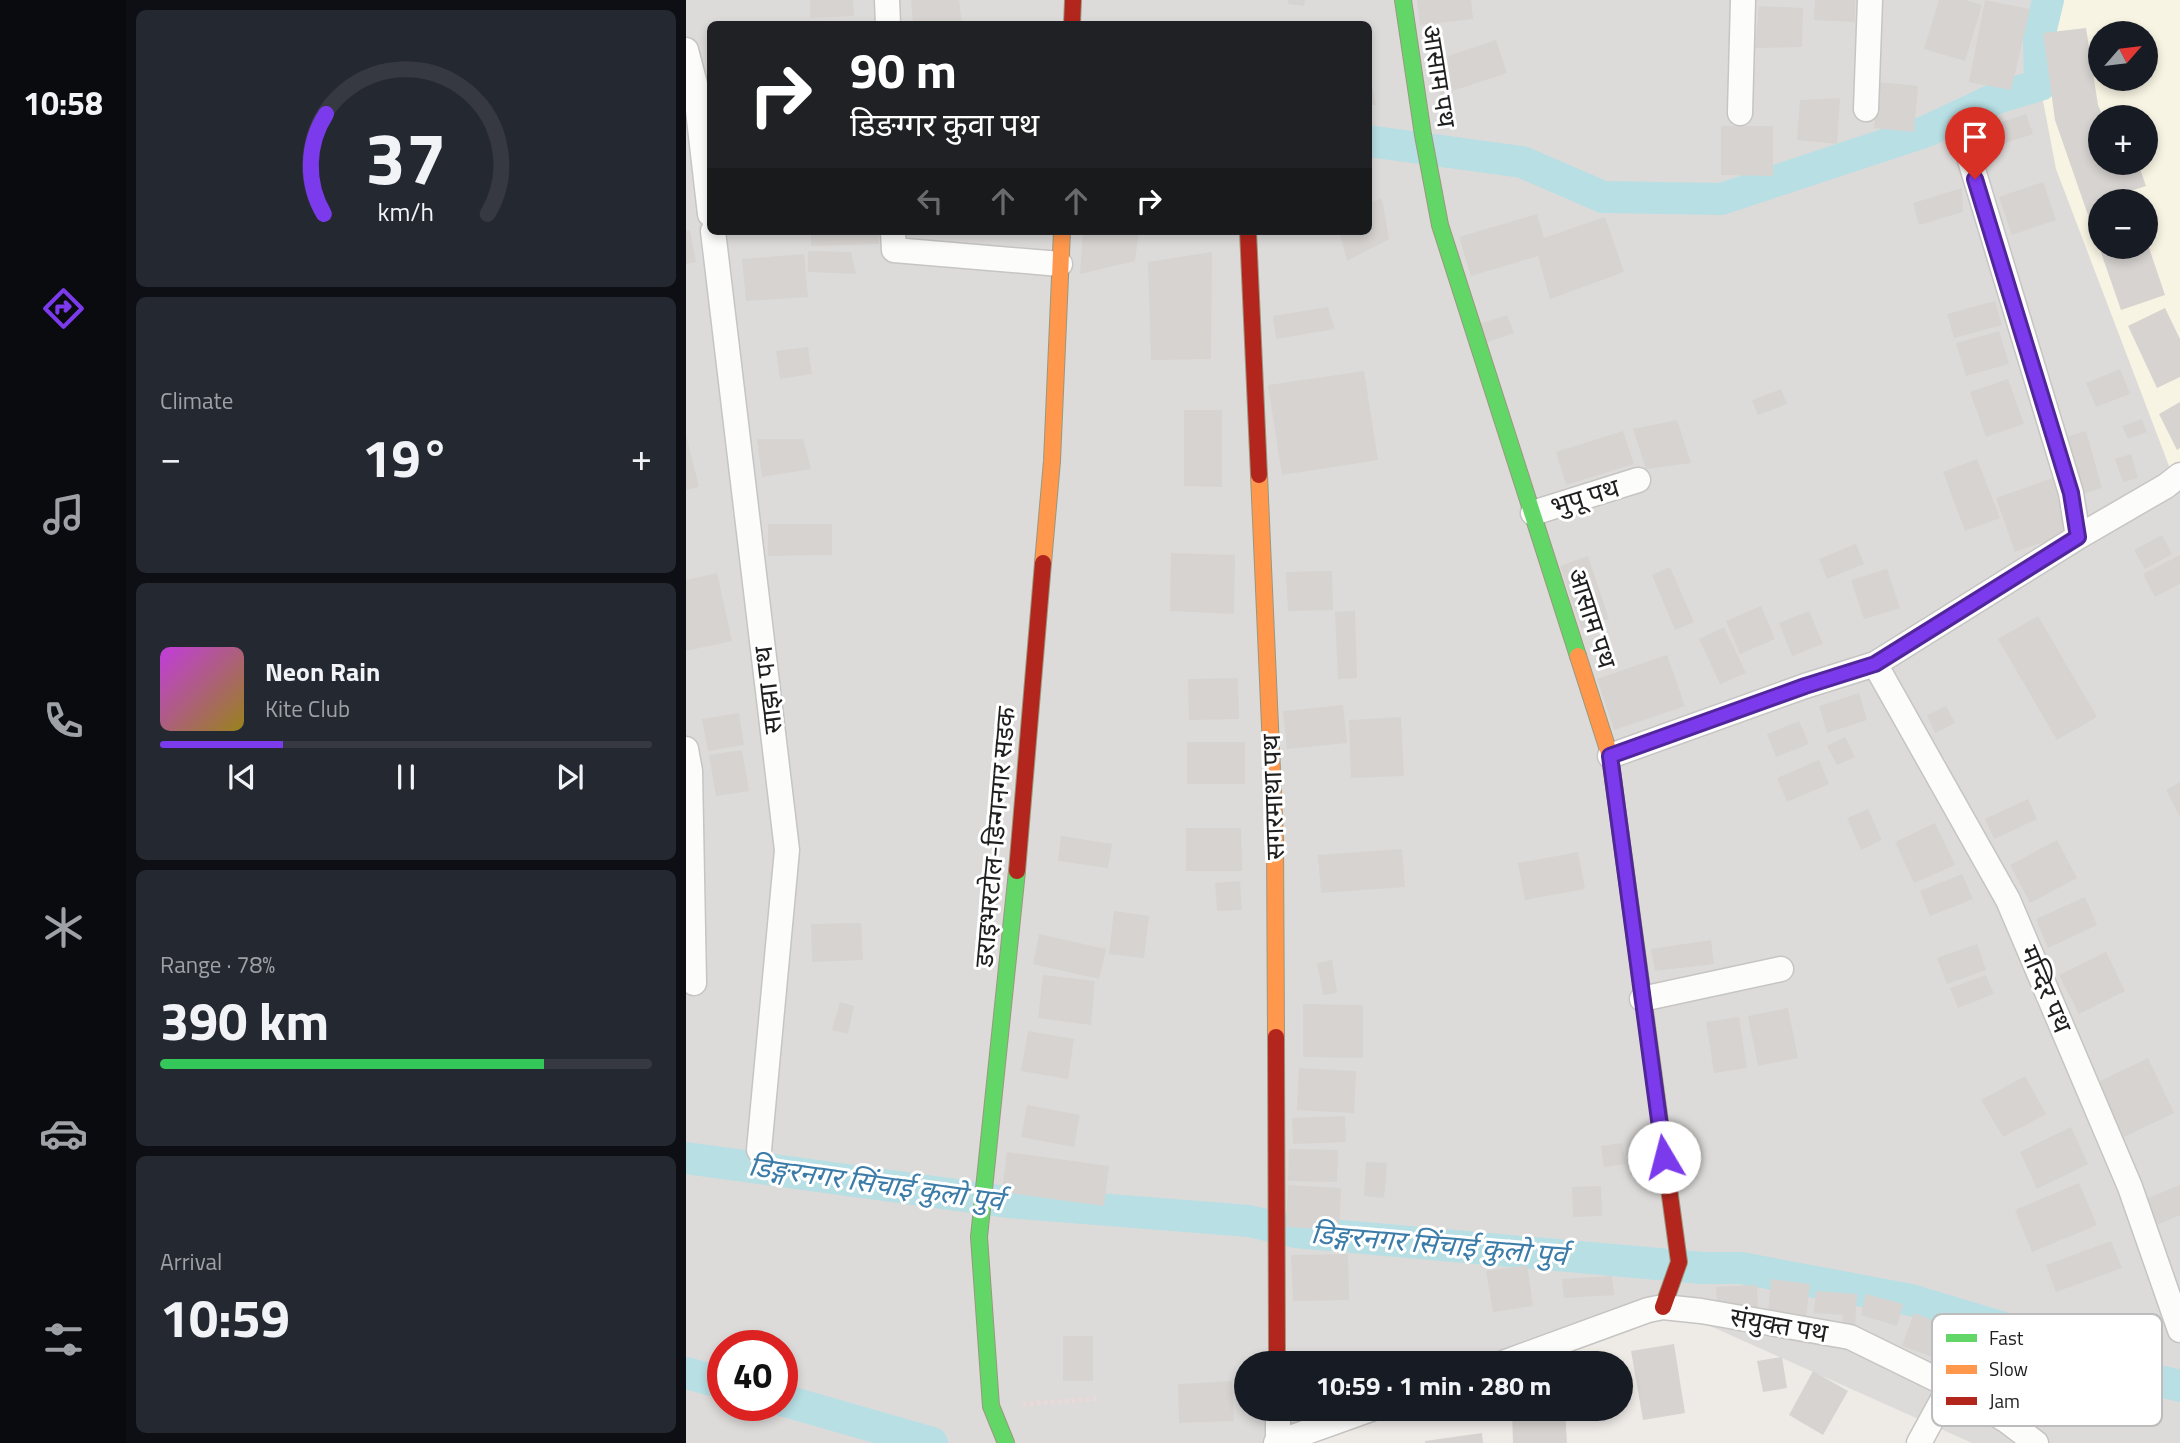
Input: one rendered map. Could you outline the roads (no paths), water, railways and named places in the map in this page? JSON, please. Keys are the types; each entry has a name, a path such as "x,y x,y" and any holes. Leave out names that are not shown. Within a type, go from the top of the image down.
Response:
{"street":[{"path":"887,0 888,21"},
{"path":"1072,21 1073,0"},
{"name":"आसाम पथ","path":"1403,0 1423,138 1440,226 1610,756 1679,1262 1663,1306"},
{"path":"1740,113 1743,0"},
{"path":"1866,109 1870,0"},
{"path":"686,50 696,96 707,189"},
{"path":"1960,127 2071,493 2078,537"},
{"name":"साझा पथ","path":"713,235 787,850 759,1150"},
{"path":"893,235 894,250 1060,264"},
{"name":"डराइभरटोल-डिन्गनगर सडक","path":"1006,1443 991,1406 979,1237 1017,877 1052,461 1062,235"},
{"name":"सगरमाथा पथ","path":"1248,235 1275,840 1277,1351"},
{"path":"1610,756 1805,686 1875,664 2180,475"},
{"name":"भुपू पथ","path":"1533,513 1638,480"},
{"name":"मन्दिर पथ","path":"1875,664 2008,900 2130,1187 2180,1331"},
{"path":"686,749 690,771 694,983"},
{"path":"1642,999 1781,969"},
{"name":"संयुक्त पथ","path":"1536,1351 1663,1306 1850,1337 1932,1377"},
{"path":"1919,1443 1932,1419"},
{"path":"1278,1421 1277,1442 1337,1421"},
{"name":"संयुक्त पथ","path":"2015,1426 2036,1443"}],"waterway":[{"path":"1372,142 1522,162 1603,197 1721,199 1927,131 1997,98 2040,85 2039,37 2048,0"},
{"name":"डिङ्गरनगर सिंचाई कुलो पुर्व","path":"686,1158 1008,1202 1249,1221 1296,1232 1703,1268 1741,1268 1911,1300 1958,1314"},
{"path":"686,1373 707,1379"},
{"name":"डिङ्गरनगर सिंचाई कुलो पुर्व","path":"2162,1382 2180,1386"},
{"path":"798,1405 932,1443"}]}
